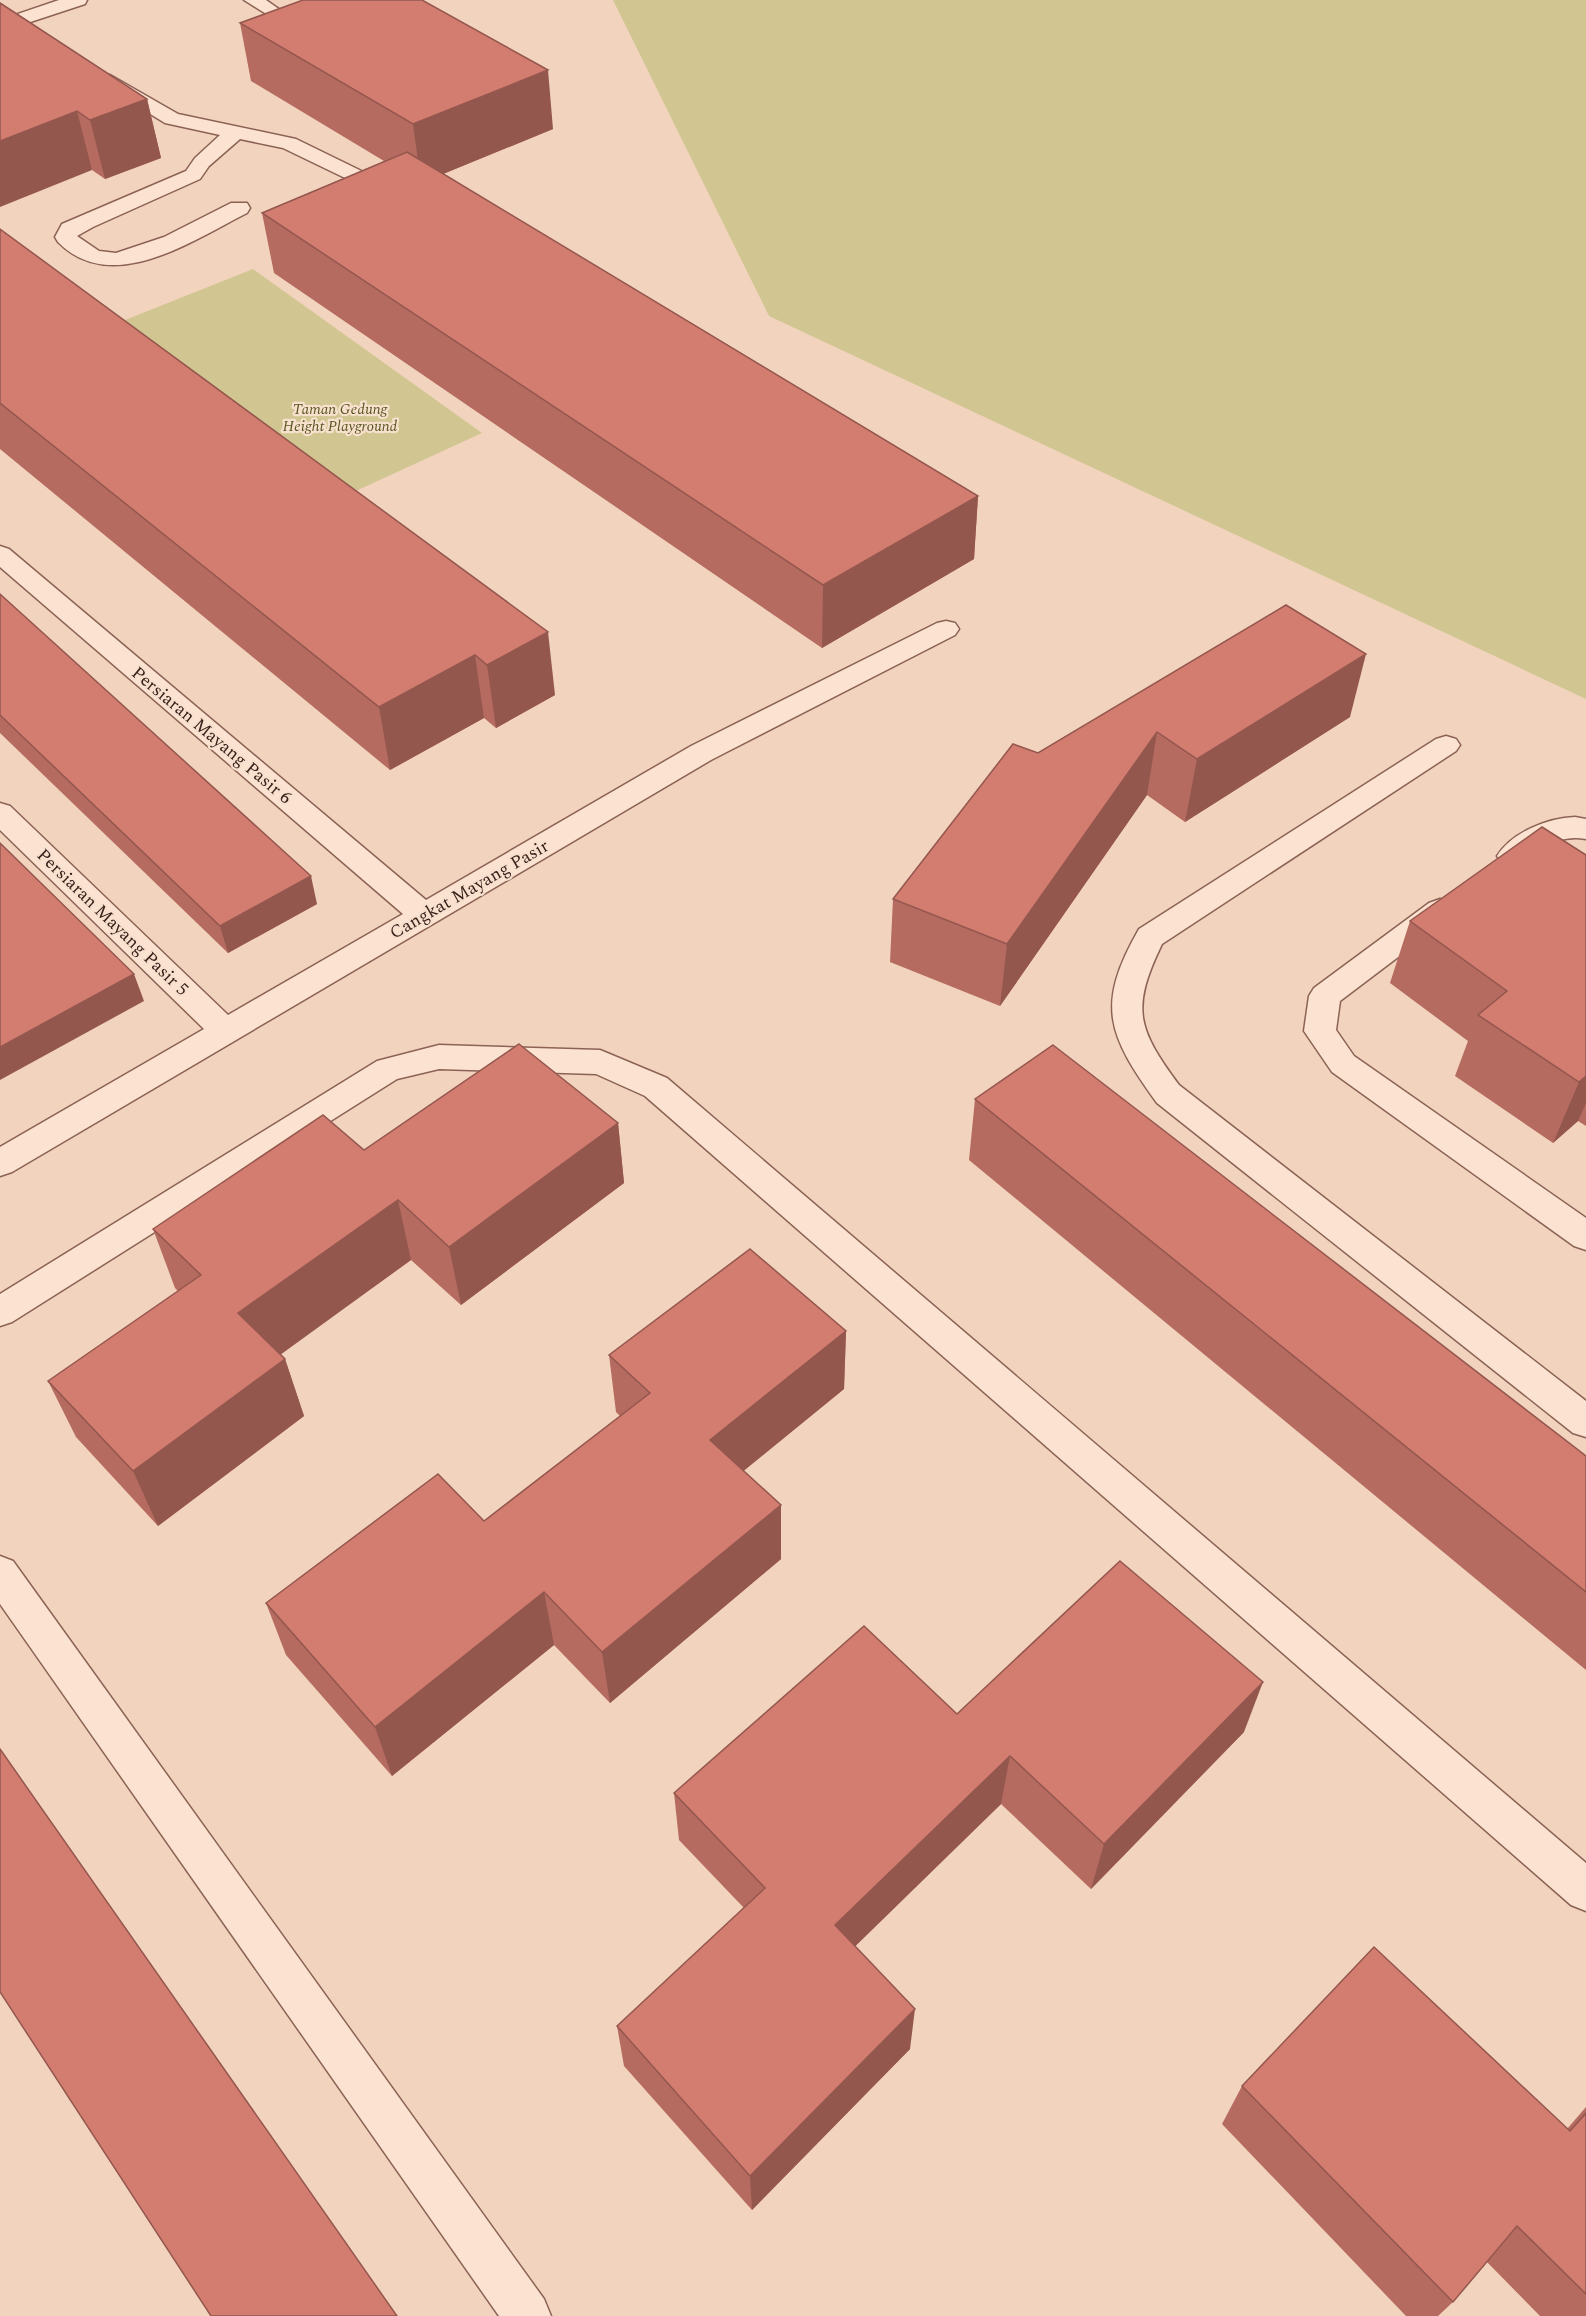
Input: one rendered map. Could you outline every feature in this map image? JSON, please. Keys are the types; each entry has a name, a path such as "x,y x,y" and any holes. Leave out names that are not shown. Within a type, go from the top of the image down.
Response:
{"street":[{"path":"8,24 78,0"},
{"path":"253,0 284,19"},
{"path":"8,24 35,33"},
{"path":"94,70 172,119 233,134 289,143 379,187"},
{"path":"233,134 202,162 193,175 70,229 66,237 73,244 101,259 132,256 158,248 239,208"},
{"name":"Persiaran Mayang Pasir 6","path":"0,554 424,915"},
{"name":"Cangkat Mayang Pasir","path":"0,1164 701,753 946,629"},
{"path":"1446,745 1150,937 1132,972 1126,1011 1137,1050 1168,1094 1586,1422"},
{"name":"Persiaran Mayang Pasir 5","path":"0,813 225,1031"},
{"path":"1488,874 1545,831 1576,827 1586,830"},
{"path":"1459,896 1325,996 1320,1031 1343,1064 1586,1236"},
{"path":"0,1312 388,1069 439,1057 600,1062 656,1087 1586,1890"},
{"path":"0,1573 527,2316"}],"green space":[{"path":"613,0 1586,0 1586,699 769,316"},
{"name":"Taman Gedung Height Playground","path":"253,269 482,433 334,501 110,326"}],"building":[{"path":"303,0 422,0 548,70 413,124 240,23"},
{"path":"0,3 147,99 90,120 77,111 0,141"},
{"path":"407,152 978,496 823,585 262,213"},
{"path":"0,229 548,632 487,665 475,655 379,707 0,403"},
{"path":"0,594 311,876 220,926 0,715"},
{"path":"1286,605 1366,654 1197,759 1157,732 1007,944 893,899 1013,744 1038,753"},
{"path":"1542,827 1586,855 1586,1076 1579,1082 1478,1015 1507,991 1410,921"},
{"path":"0,843 134,974 0,1047"},
{"path":"519,1044 618,1123 449,1247 398,1200 238,1313 285,1359 133,1471 48,1381 201,1275 153,1229 323,1115 364,1150"},
{"path":"1053,1045 1586,1456 1586,1592 975,1099"},
{"path":"750,1249 846,1331 710,1440 781,1505 602,1652 544,1592 375,1727 266,1603 438,1474 484,1521 650,1393 609,1355"},
{"path":"1120,1561 1263,1682 1104,1844 1010,1756 835,1925 915,2009 750,2176 617,2026 765,1888 674,1793 864,1626 957,1714"},
{"path":"0,1749 397,2316 211,2316 0,1992"},
{"path":"1374,1947 1570,2131 1586,2113 1586,2294 1517,2226 1453,2302 1242,2086"}]}
